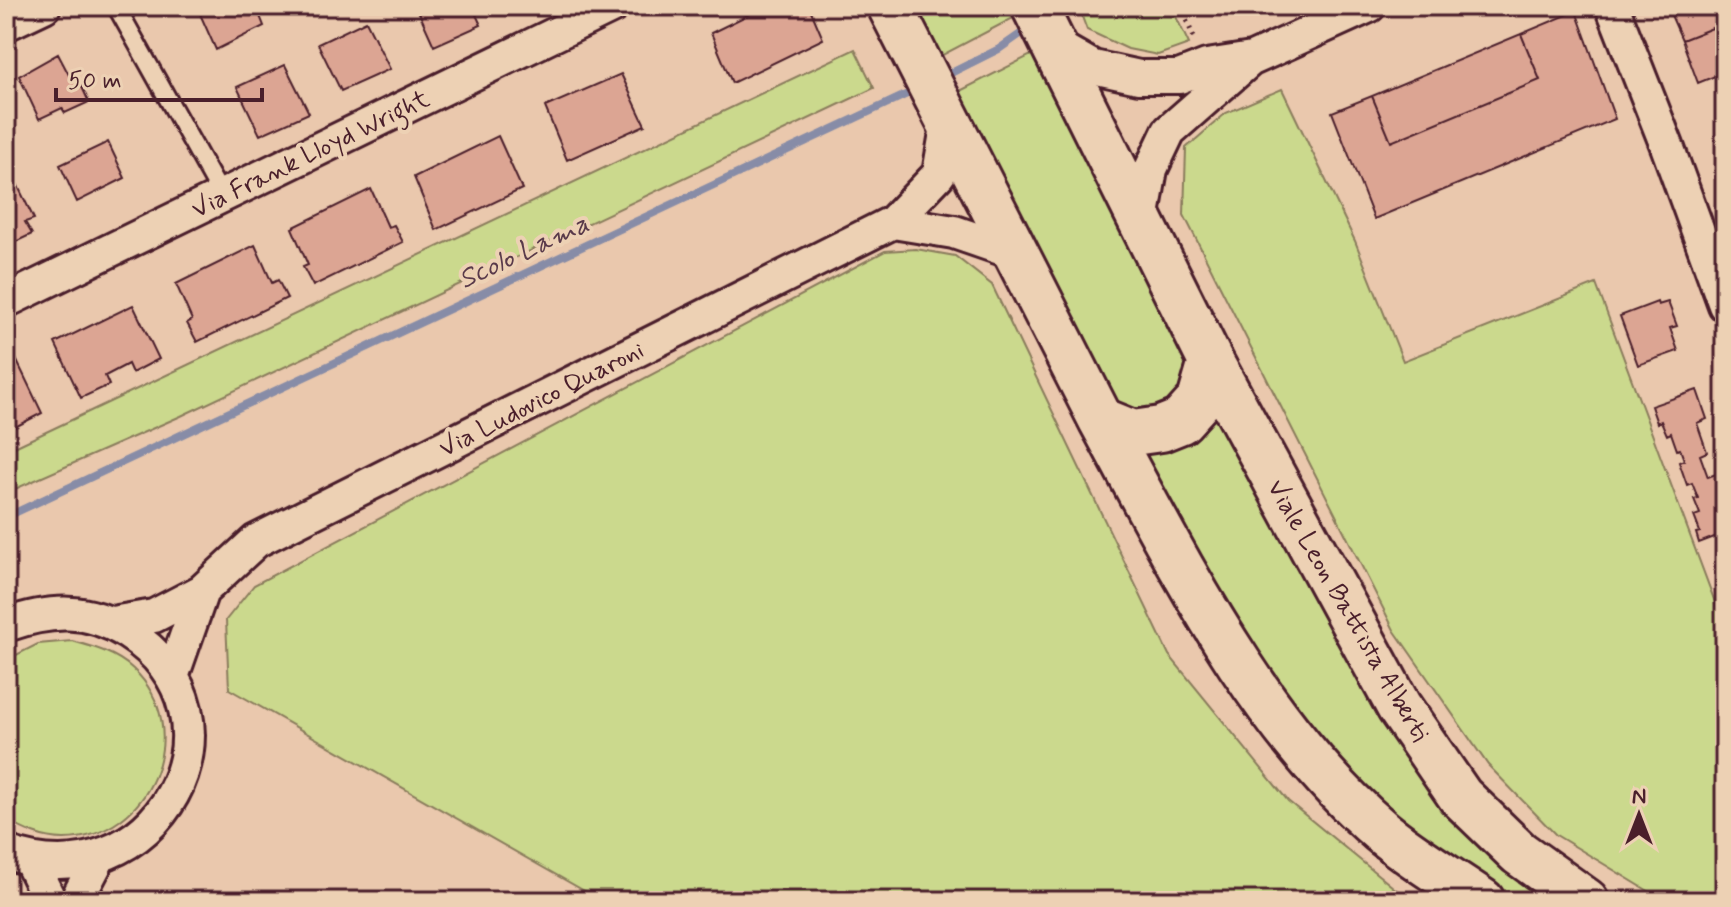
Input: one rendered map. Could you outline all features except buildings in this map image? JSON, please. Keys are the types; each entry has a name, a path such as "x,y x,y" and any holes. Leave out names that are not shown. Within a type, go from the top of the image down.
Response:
{"main road":[{"path":"890,6 1101,420 1188,580 1276,718 1329,779 1382,832 1482,901"},
{"path":"1034,6 1053,44"},
{"name":"Viale Leon Battista Alberti","path":"1053,44 1211,362 1407,720 1460,796 1519,853 1596,894"},
{"path":"1101,420 1133,433 1161,429 1181,421 1200,400 1211,362"}],"street":[{"path":"6,24 44,6"},
{"name":"Via Frank Lloyd Wright","path":"6,301 613,6"},
{"path":"1053,44 1093,67 1139,77 1179,77 1207,66 1252,59 1369,6"},
{"path":"1612,6 1725,305"},
{"path":"1141,226 1151,169 1169,131 1252,59"},
{"name":"Via Ludovico Quaroni","path":"112,623 154,616 202,591 256,541 893,222 939,174 948,121"},
{"path":"893,222 954,232 1018,254"},
{"name":"Via Ludovico Quaroni","path":"172,677 202,591"},
{"path":"6,625 36,614 75,613 112,623 146,645 172,677 184,707 188,739 184,771 172,801 152,827 135,841 97,861 64,866 19,857"},
{"path":"19,857 50,901"},
{"path":"76,901 97,861"}],"lane":[{"path":"116,6 222,196"}],"path":[{"path":"1180,6 1200,50"},
{"path":"1596,894 1631,901"}],"green space":[{"path":"909,6 1012,6 1017,16 935,59"},
{"path":"1078,6 1171,6 1189,44 1158,55 1128,49 1087,30"},
{"path":"855,49 874,88 181,416 6,493 6,451"},
{"path":"1037,52 1191,362 1191,380 1167,412 1125,410 1109,397 954,94"},
{"path":"1282,89 1355,241 1403,361 1596,284 1725,629 1725,900 1665,901 1556,835 1488,765 1394,630 1184,215 1186,148 1226,113"},
{"path":"916,249 955,256 992,285 1169,655 1288,801 1410,901 602,901 229,689 226,620 254,585 885,251"},
{"path":"1212,404 1492,857 1537,893 1530,901 1508,901 1425,848 1335,764 1243,637 1128,444"},
{"path":"72,641 112,655 133,669 152,693 161,721 162,749 155,776 140,801 120,820 94,834 56,839 6,820 6,660 38,644"}],"waterway":[{"name":"Scolo Lama","path":"941,78 999,49 1029,28"},
{"name":"Scolo Lama","path":"6,517 918,89"}]}
